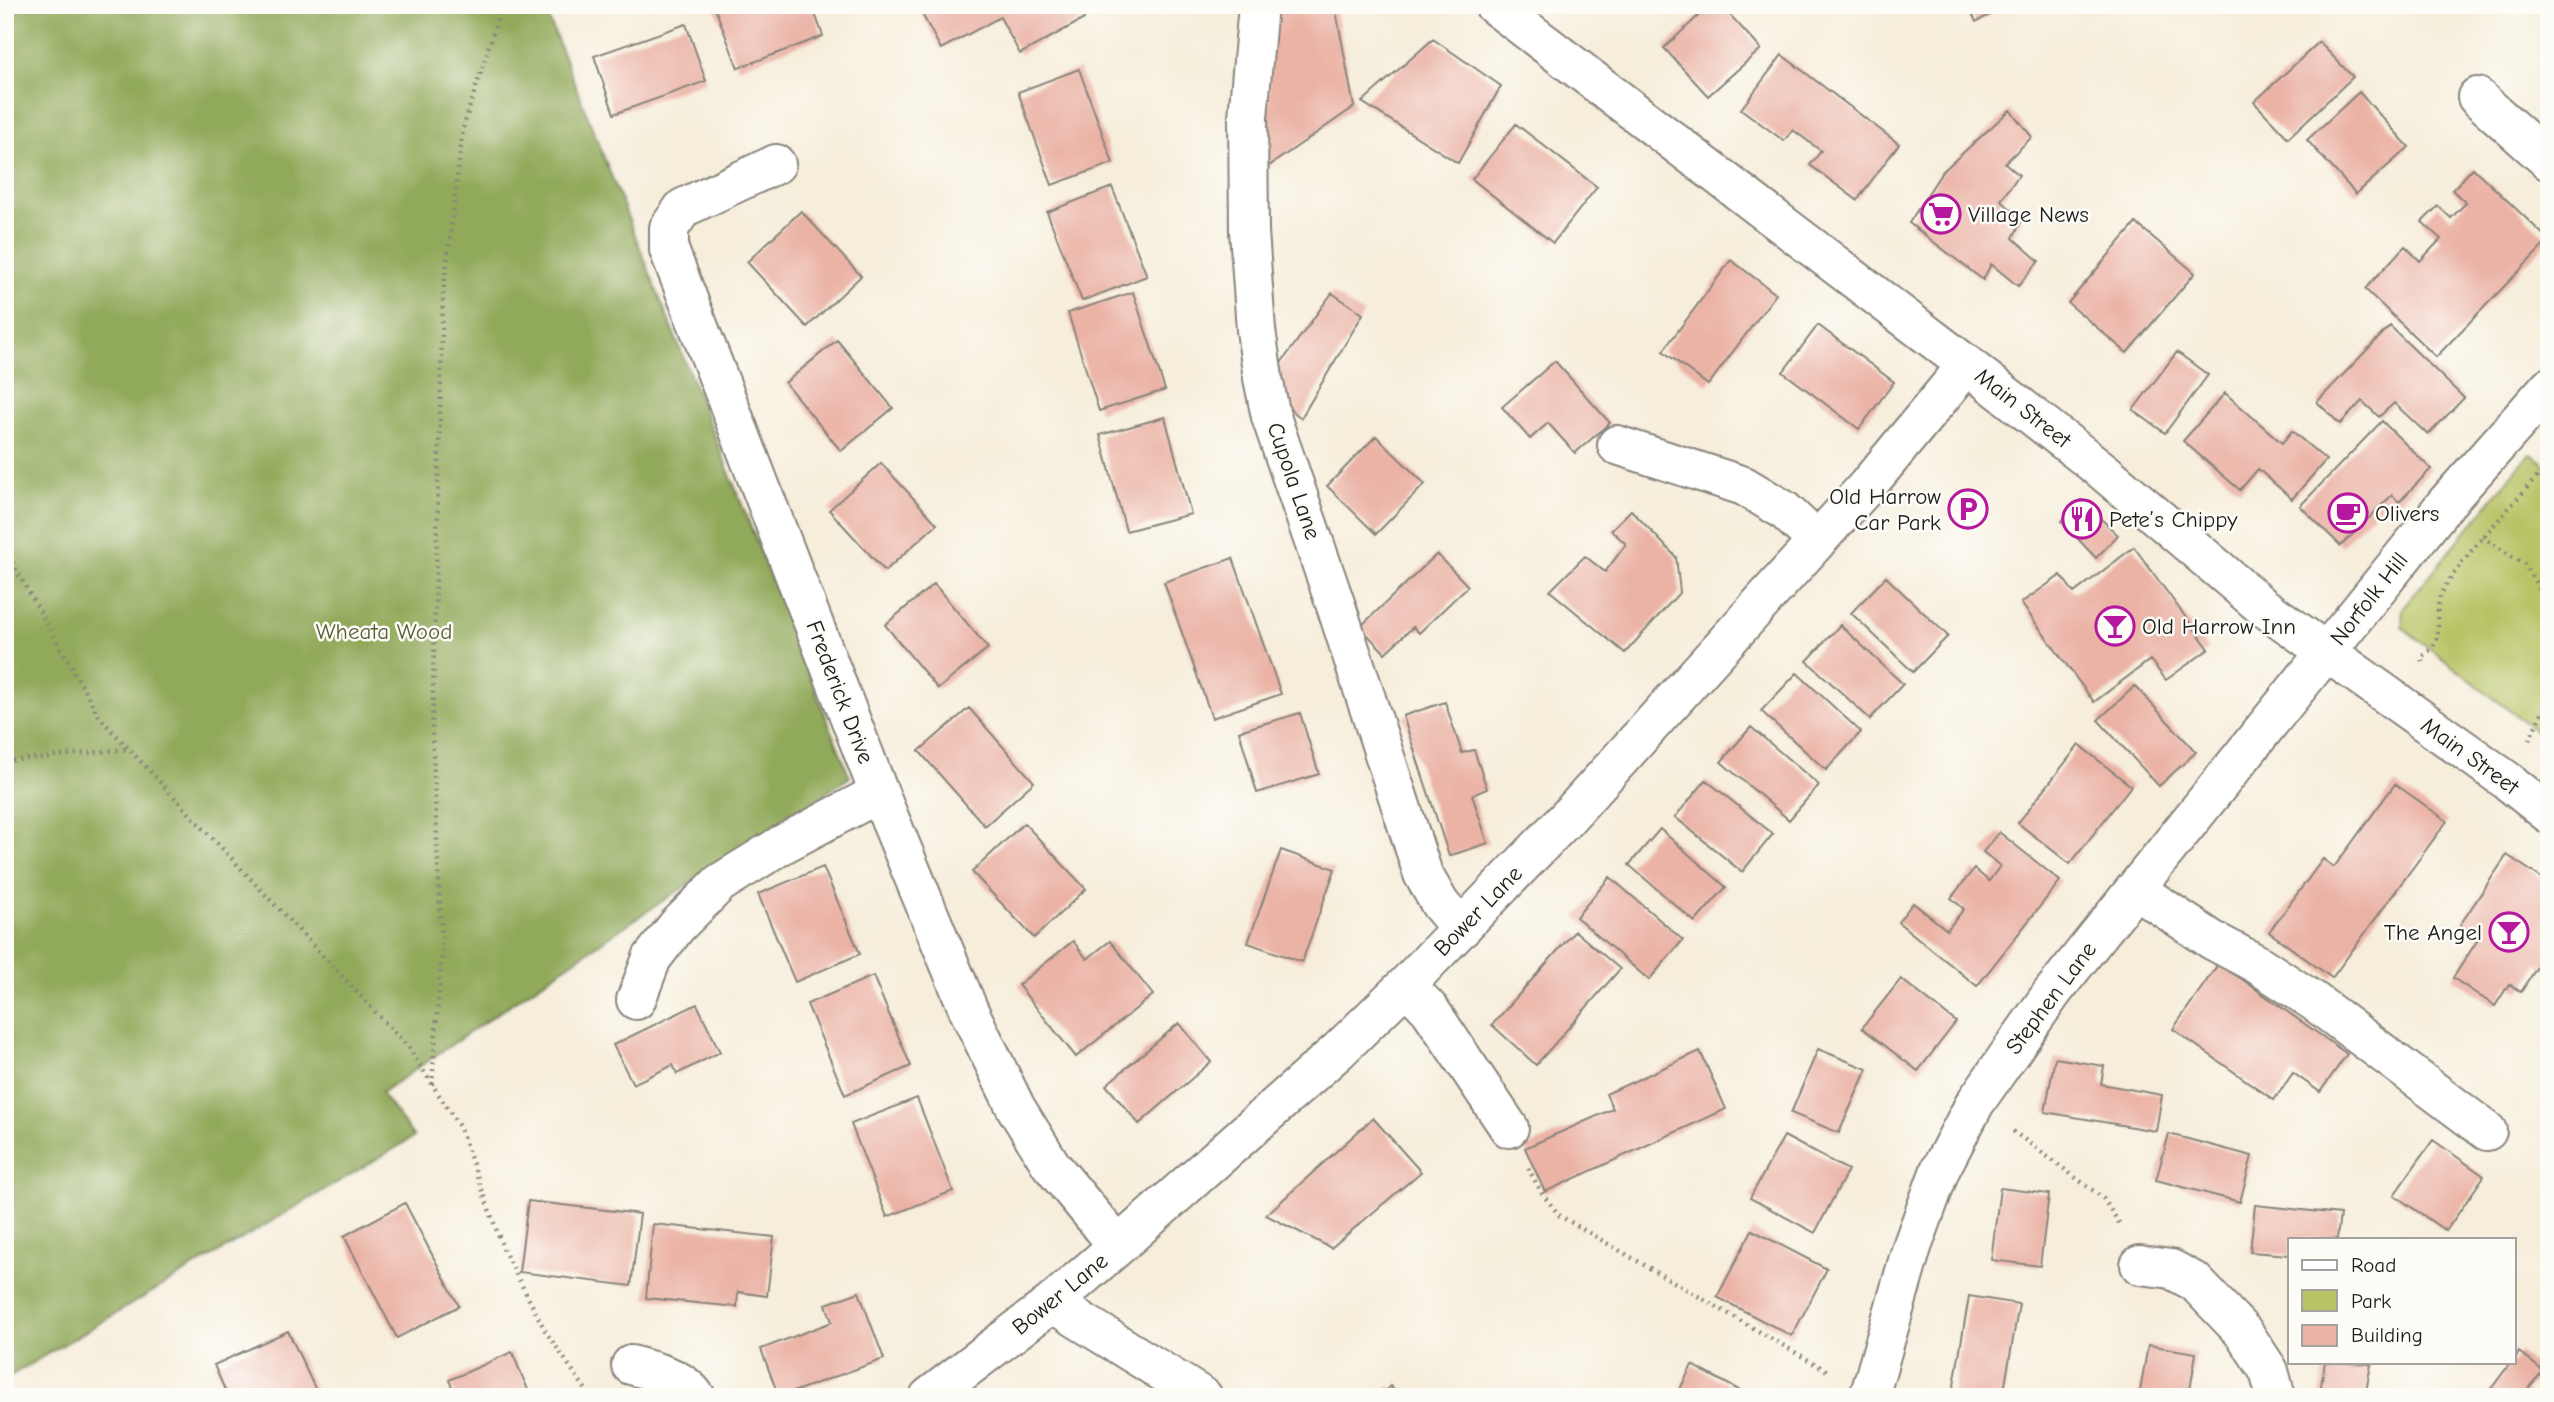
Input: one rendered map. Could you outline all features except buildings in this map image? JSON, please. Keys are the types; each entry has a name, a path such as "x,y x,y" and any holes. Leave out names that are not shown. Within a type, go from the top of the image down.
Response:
{"street":[{"name":"Cupola Lane","path":"1258,5 1248,117 1250,231 1256,330 1272,417 1423,874 1440,904 1461,929"},
{"name":"Main Street","path":"1494,5 2103,471 2262,606 2549,814"},
{"path":"2477,97 2549,161"},
{"name":"Frederick Drive","path":"776,164 683,208 669,228 669,250 879,793 969,1011 1016,1108 1051,1165 1118,1246"},
{"name":"Bower Lane","path":"929,1397 1052,1303 1118,1246 1338,1051 1406,985 1566,819 1867,486 1967,365"},
{"name":"Norfolk Hill","path":"2327,653 2446,502 2549,387"},
{"path":"1617,445 1744,486 1784,510 1817,541"},
{"name":"Stephen Lane","path":"1869,1396 1912,1247 1940,1170 1975,1103 2052,993 2327,653"},
{"path":"636,1000 652,958 677,926 720,883 783,844 879,793"},
{"path":"2135,889 2212,940 2257,964 2315,1002 2487,1131"},
{"path":"1406,985 1430,1010 1509,1128"},
{"path":"2140,1265 2171,1269 2195,1282 2244,1334 2269,1371 2276,1397"},
{"path":"1052,1303 1203,1397"},
{"path":"631,1365 668,1376 689,1387 696,1397"}],"path":[{"path":"432,1085 442,950 432,731 443,295 463,128 502,5"},
{"path":"2410,712 2434,704 2436,690 2421,663 2422,656 2433,648 2439,632 2438,603 2457,569 2549,464"},
{"path":"2446,502 2483,538 2524,564 2549,604"},
{"path":"5,550 100,718 410,1048 460,1129 504,1251 547,1332 592,1397"},
{"path":"2549,675 2545,683 2549,701"},
{"path":"5,761 128,749"},
{"path":"1975,1103 2103,1198 2121,1225 2140,1265"},
{"path":"1509,1128 1543,1195 1560,1216 1869,1396"}],"green space":[{"name":"Wheata Wood","path":"5,5 567,5 547,14 850,777 613,934 381,1093 414,1137 5,1379"},
{"path":"2530,453 2542,461 2549,473 2549,741 2402,627 2403,608"}],"place":[{"name":"Village News","path":"1941,214"},
{"name":"Old Harrow Car Park","path":"1968,509"},
{"name":"Olivers","path":"2348,513"},
{"name":"Pete’s Chippy","path":"2082,519"},
{"name":"Old Harrow Inn","path":"2115,626"},
{"name":"The Angel","path":"2509,932"}]}
